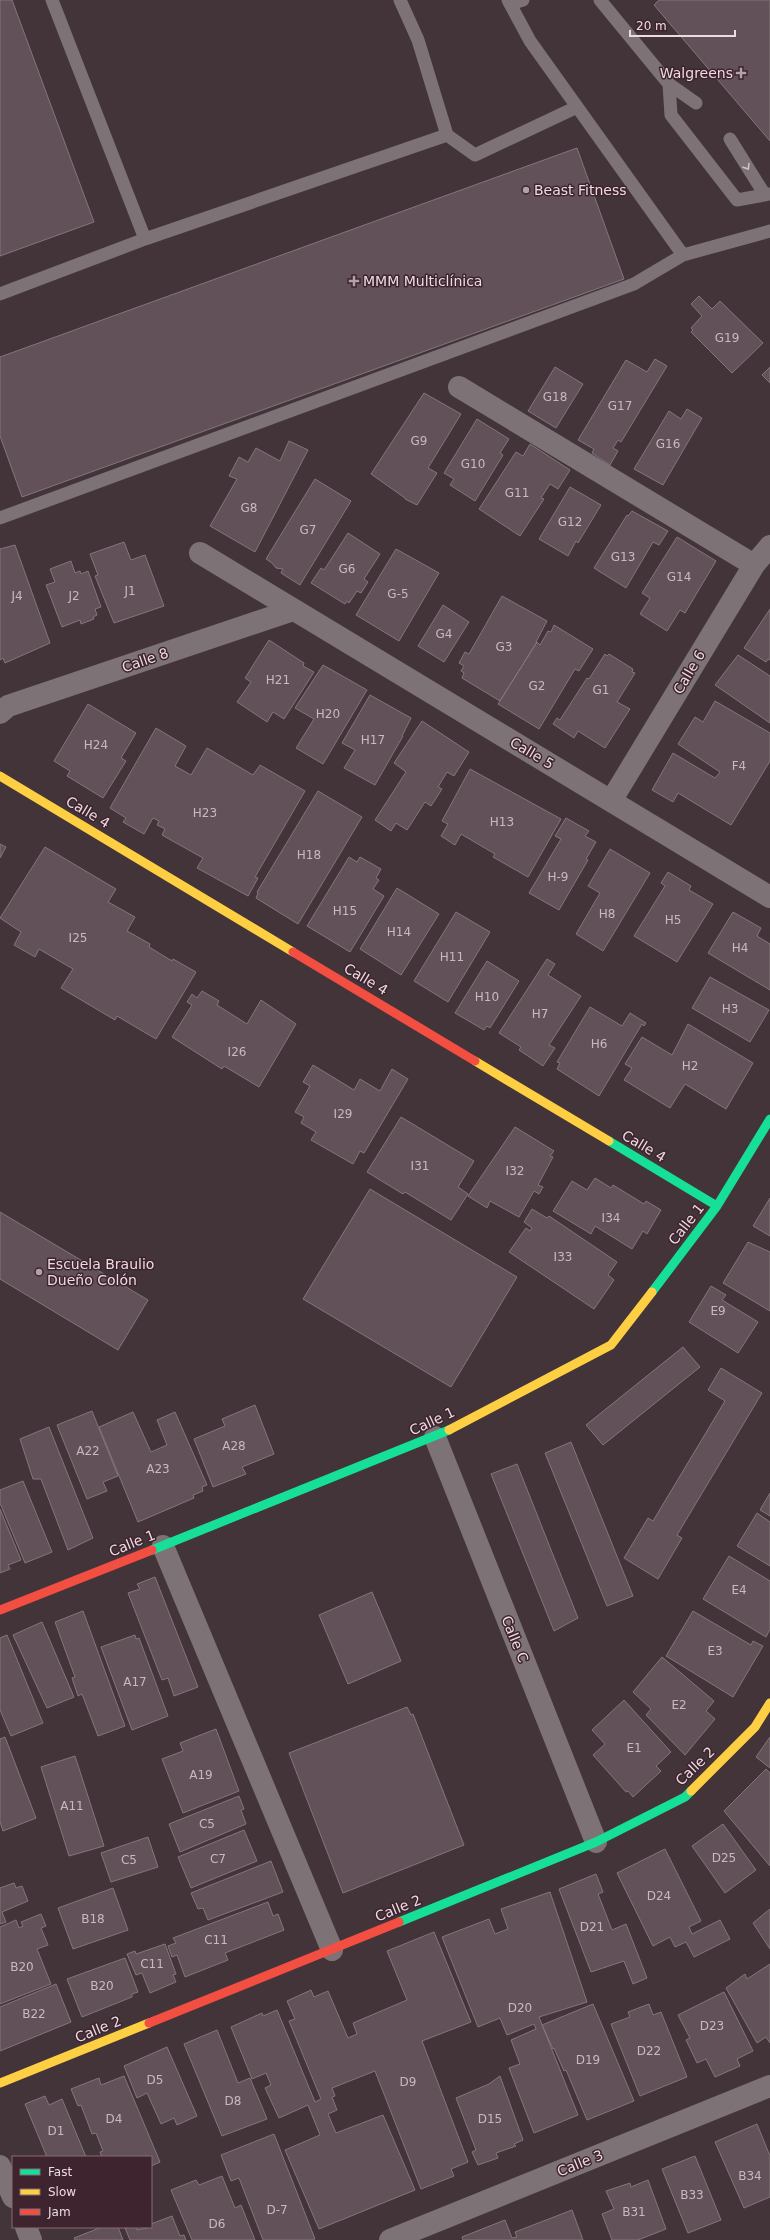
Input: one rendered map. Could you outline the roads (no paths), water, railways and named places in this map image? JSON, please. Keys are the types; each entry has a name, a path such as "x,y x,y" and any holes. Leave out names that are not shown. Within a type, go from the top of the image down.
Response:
{"street":[{"path":"458,387 754,565"},
{"name":"Calle 6","path":"611,801 754,565 770,546"},
{"name":"Calle 5","path":"200,553 770,896"},
{"name":"Calle 8","path":"0,713 8,706 293,610"},
{"name":"Calle 4","path":"0,776 718,1206"},
{"name":"Calle 1","path":"0,1610 435,1437 611,1345 718,1206 770,1119"},
{"name":"Calle C","path":"435,1437 596,1842"},
{"path":"163,1546 332,1950"},
{"name":"Calle 2","path":"0,2083 596,1842 686,1797 755,1727 770,1703"},
{"name":"Calle 3","path":"390,2240 770,2086"},
{"path":"0,2166 12,2195"},
{"path":"26,2228 31,2240"}],"lane":[{"path":"52,0 144,240"},
{"path":"400,0 418,40 447,135 475,155 576,107"},
{"path":"523,0 509,2 530,42 683,255"},
{"path":"600,0 669,84 696,103"},
{"path":"669,84 671,115 738,200 767,194 730,138"},
{"path":"0,294 144,240 447,135"},
{"path":"0,518 634,284 683,255 770,231"}],"place":[{"name":"Walgreens","path":"741,73"},
{"name":"Beast Fitness","path":"526,190"},
{"name":"MMM Multiclínica","path":"354,281"},
{"name":"Escuela Braulio Dueño Colón","path":"39,1272"}]}
